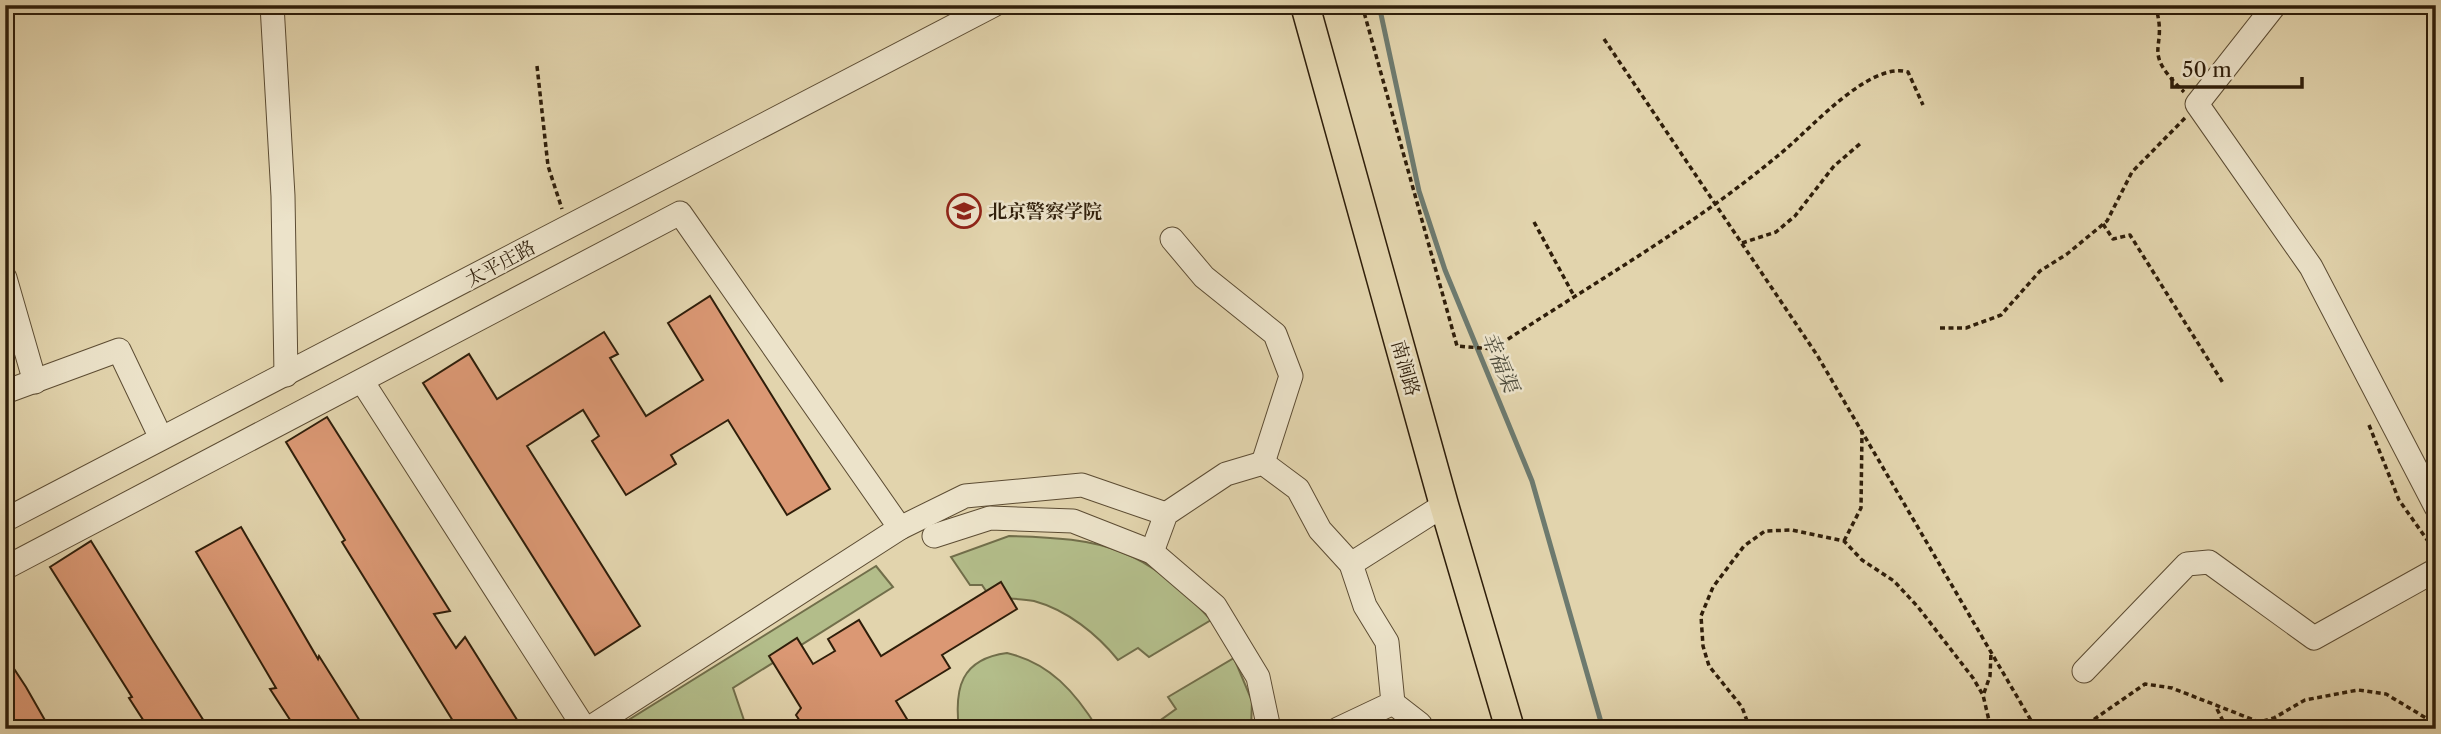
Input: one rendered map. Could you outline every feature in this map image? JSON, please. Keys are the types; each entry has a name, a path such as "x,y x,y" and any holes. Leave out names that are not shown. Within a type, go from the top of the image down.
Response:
{"main road":[{"name":"南涧路","path":"1305,5 1444,505 1510,729"}],"street":[{"path":"272,5 283,196 286,375"},
{"name":"太平庄路","path":"5,520 994,5"},
{"path":"2275,5 2197,104 2311,267 2436,507"},
{"path":"5,568 680,213 900,528"},
{"path":"1172,239 1204,277 1275,334 1291,376 1263,463"},
{"path":"5,278 35,382"},
{"path":"5,393 119,350 161,438"},
{"path":"362,381 592,727 900,528 965,496 1082,485 1166,514"},
{"path":"1152,552 1166,514 1226,474 1263,463"},
{"path":"1263,463 1298,489 1320,530 1351,564 1365,606 1387,642 1393,703 1420,724 1421,729"},
{"path":"1351,564 1444,505"},
{"path":"934,536 990,518 1073,521 1152,552 1215,606 1258,677 1269,729"},
{"path":"2084,671 2188,564 2209,562 2314,638 2436,570"},
{"path":"1338,729 1393,703"}],"path":[{"path":"1362,5 1457,345 1489,348 1574,296 1715,204 1772,161 1870,78 1895,68 1908,72 1923,105"},
{"path":"1940,328 1966,328 2001,315 2040,271 2103,225 2132,172 2197,104 2162,70 2156,56 2159,18 2155,5"},
{"path":"1604,38 1817,355 2036,729"},
{"path":"537,66 548,166 554,191 571,226"},
{"path":"1742,243 1776,232 1796,216 1834,166 1861,142"},
{"path":"1534,222 1574,296"},
{"path":"2103,225 2113,239 2130,235 2223,383"},
{"path":"2366,415 2399,500 2436,552"},
{"path":"1844,541 1861,508 1862,431"},
{"path":"1750,729 1742,708 1709,666 1703,646 1702,616 1713,587 1744,546 1765,531 1792,530 1844,541 1862,560 1894,581 1918,607 1983,695 1991,729"},
{"path":"1983,695 1990,676 1991,651"},
{"path":"2080,729 2145,684 2172,688 2259,722 2269,720 2305,700 2358,690 2386,694 2436,724"},
{"path":"2217,707 2227,729"},
{"path":"2262,729 2269,720"}],"green space":[{"path":"1009,536 1071,540 1097,544 1121,552 1143,562 1165,577 1211,620 1149,657 1138,648 1118,660 1091,632 1058,610 1034,601 990,597 982,585 970,585 951,557"},
{"path":"876,566 893,587 733,688 747,729 614,729"},
{"path":"1007,653 1036,664 1060,681 1098,729 959,729 958,701 964,678 979,662"},
{"path":"1234,658 1252,701 1251,729 1160,729 1158,722 1176,709 1168,697"}],"building":[{"path":"710,296 830,489 787,515 728,420 671,455 676,464 626,495 592,441 599,436 583,410 527,446 640,626 595,655 423,383 469,354 497,399 604,332 618,354 610,358 646,416 703,380 668,323"},
{"path":"327,417 450,611 434,614 456,648 465,637 519,723 510,729 458,729 342,542 345,540 286,442"},
{"path":"241,527 318,659 319,656 365,729 296,729 270,689 276,688 196,552"},
{"path":"91,541 209,729 149,729 129,698 132,697 50,567"},
{"path":"1001,582 1017,609 942,655 950,668 896,701 913,729 805,729 796,715 801,708 769,656 797,638 813,664 835,651 828,639 859,620 881,656"},
{"path":"5,655 26,687 50,729 5,729"}],"waterway":[{"name":"幸福渠","path":"1379,5 1419,191 1445,270 1532,481 1603,729"}],"place":[{"name":"北京警察学院","path":"964,211"}]}
